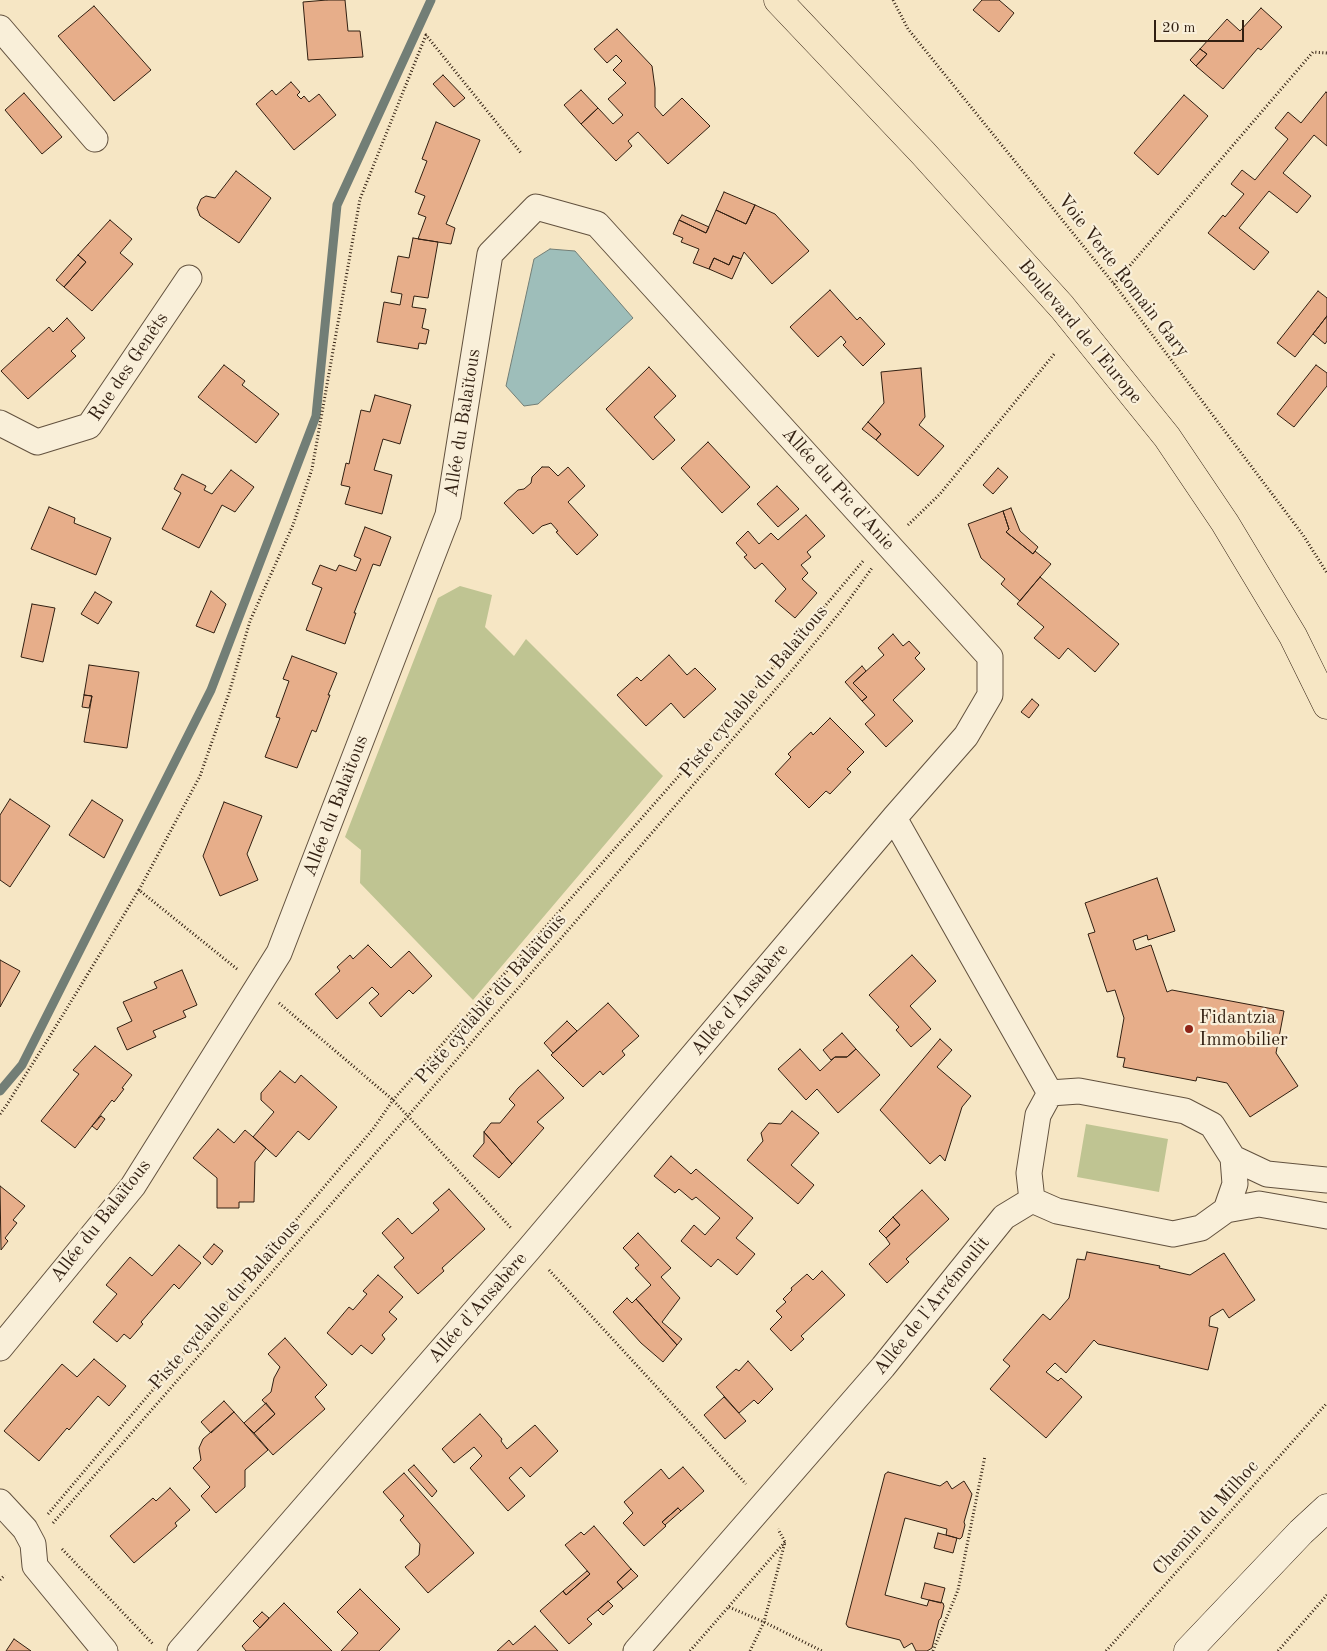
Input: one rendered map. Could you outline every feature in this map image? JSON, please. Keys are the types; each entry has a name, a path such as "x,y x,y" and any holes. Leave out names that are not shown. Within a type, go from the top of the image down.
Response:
{"main road":[{"name":"Boulevard de l'Europe","path":"778,0 923,152 1055,300 1166,437 1225,524 1294,636 1327,705"},
{"path":"1300,1532 1327,1491"},
{"path":"1188,1651 1300,1532 1327,1508"}],"street":[{"path":"0,28 95,139"},
{"name":"Allée du Pic d'Anie","path":"536,207 597,224 990,657 990,695 981,712 966,736 894,818"},
{"name":"Allée du Balaïtous","path":"0,1348 133,1186 279,953 448,515 490,254 536,207"},
{"name":"Rue des Genêts","path":"0,423 37,442 89,426 189,278"},
{"path":"894,818 1050,1093"},
{"name":"Allée d'Ansabère","path":"180,1651 530,1249 894,818"},
{"path":"1050,1093 1079,1090 1184,1110 1212,1125 1233,1158 1235,1184 1226,1210"},
{"path":"1050,1093 1038,1115 1028,1173 1032,1200 1057,1211 1173,1234 1202,1228 1226,1210 1259,1204 1327,1216"},
{"path":"1233,1158 1267,1174 1327,1180"},
{"name":"Allée de l'Arrémoulit","path":"636,1651 883,1367 1004,1217 1032,1200"},
{"path":"0,1502 25,1529 33,1544 35,1566 105,1651"}],"path":[{"name":"Voie Verte Romain Gary","path":"893,0 908,29 1114,284 1303,535 1327,573"},
{"path":"0,1114 36,1060 139,890 200,776 229,693 250,621 293,525 312,469 360,199 426,35 521,154"},
{"path":"1114,284 1313,52 1327,53"},
{"name":"Piste cyclable du Balaïtous","path":"52,1524 408,1116 774,691 841,611 886,542 940,494 1055,353"},
{"path":"46,1516 374,1129 393,1100 886,542"},
{"path":"139,890 258,986"},
{"name":"Chemin du Milhoc","path":"1106,1651 1327,1403"},
{"path":"933,1651 958,1590 985,1456"},
{"path":"690,1651 786,1542 764,1622 750,1651"},
{"path":"59,1545 159,1651"},
{"path":"0,1580 5,1575"},
{"path":"1278,1651 1327,1595"},
{"path":"729,1607 822,1651"}],"green space":[{"path":"460,586 492,595 485,627 514,656 526,639 663,776 473,1000 360,883 361,850 345,837 438,598"},
{"path":"1086,1124 1168,1139 1159,1192 1077,1177"}],"water":[{"path":"550,249 575,251 633,318 538,404 524,406 506,386 534,259"}],"building":[{"path":"345,0 348,31 360,31 363,57 308,60 303,2"},
{"path":"982,0 999,0 1014,13 999,32 973,10"},
{"path":"94,6 151,70 114,101 58,36"},
{"path":"1261,8 1282,27 1261,50 1258,48 1223,89 1196,66 1207,54 1200,49 1227,19 1240,31"},
{"path":"617,29 652,66 655,107 663,116 682,98 710,126 668,164 638,132 628,141 632,146 616,161 581,124 598,108 613,124 623,115 608,99 626,83 613,70 622,61 616,55 607,63 594,49"},
{"path":"1200,49 1207,54 1196,66 1190,60"},
{"path":"443,75 465,98 454,107 433,84"},
{"path":"291,82 300,92 297,95 301,99 304,96 309,102 319,94 336,115 294,150 256,104 272,90 276,95"},
{"path":"581,90 598,108 581,124 564,105"},
{"path":"1326,92 1327,146 1314,135 1283,173 1311,196 1297,213 1269,191 1239,228 1269,252 1254,270 1208,233 1223,215 1225,217 1244,194 1231,184 1242,170 1255,180 1288,139 1275,128 1288,112 1301,123"},
{"path":"24,93 62,137 42,154 5,110"},
{"path":"1184,95 1208,116 1158,175 1134,153"},
{"path":"436,122 480,140 446,224 455,228 451,244 418,239 426,217 418,214 425,196 415,192 427,161 422,159"},
{"path":"236,171 271,198 239,243 200,216 197,208 201,199 206,196 215,198"},
{"path":"724,192 755,205 746,224 716,210"},
{"path":"755,205 775,214 809,251 772,284 744,252 741,259 733,256 729,265 714,258 709,269 693,263 699,249 681,242 683,238 673,234 679,220 706,233 716,210 746,224"},
{"path":"682,215 709,227 706,233 679,220"},
{"path":"110,220 132,239 120,253 133,264 92,311 64,287 86,262 78,255"},
{"path":"413,238 438,242 428,298 414,296 412,307 426,309 422,328 429,330 426,344 419,343 418,349 377,342 384,302 400,305 402,294 391,292 398,256 409,258"},
{"path":"78,255 86,262 64,287 56,280"},
{"path":"733,256 741,259 732,279 709,269 714,258 729,265"},
{"path":"830,290 857,320 860,317 885,344 863,366 843,345 846,342 841,336 818,357 790,327"},
{"path":"1318,291 1327,298 1327,316 1295,357 1277,343"},
{"path":"1327,316 1327,341 1325,344 1313,334"},
{"path":"67,318 85,338 71,351 76,356 28,399 1,371 49,327 53,332"},
{"path":"224,365 245,381 242,385 279,414 256,443 198,397"},
{"path":"1316,365 1327,373 1327,386 1294,427 1277,414"},
{"path":"649,367 676,396 654,417 675,440 653,460 606,409"},
{"path":"921,368 925,417 919,425 944,446 918,476 876,440 881,434 868,422 884,403 881,372"},
{"path":"375,395 411,405 400,444 383,439 374,470 392,475 382,514 345,504 350,487 341,485 346,463 349,464 361,410 370,412"},
{"path":"868,422 881,434 876,440 862,429"},
{"path":"708,442 750,487 722,513 681,468"},
{"path":"542,467 549,467 558,476 568,467 585,486 568,502 598,535 577,555 556,532 558,531 551,523 542,526 533,534 504,503 518,490 524,489 531,483 532,477"},
{"path":"998,468 1008,477 993,494 983,485"},
{"path":"231,470 254,487 235,512 222,505 199,548 162,529 181,493 174,489 182,474 206,486 204,490 212,494"},
{"path":"777,486 799,509 778,527 757,504"},
{"path":"49,507 75,518 74,523 111,538 96,575 31,549"},
{"path":"1011,508 1020,531 1038,547 1033,554 1006,532 1009,529 1003,511"},
{"path":"1003,511 1009,529 1006,532 1033,554 1035,551 1051,564 1020,601 1001,584 1005,579 981,558 968,524"},
{"path":"806,515 825,536 807,552 811,557 801,565 808,573 802,579 817,593 795,618 775,601 786,589 762,563 755,569 744,557 747,555 736,543 748,531 759,544 771,533 778,540"},
{"path":"365,527 391,537 380,566 373,564 354,613 356,613 345,644 306,630 322,588 312,584 320,565 336,571 339,565 356,571 361,559 354,556"},
{"path":"1040,577 1119,644 1095,672 1068,648 1059,659 1034,638 1044,627 1017,604"},
{"path":"211,591 226,604 214,633 196,626"},
{"path":"95,592 112,602 98,624 81,614"},
{"path":"32,604 55,608 43,662 21,657"},
{"path":"893,634 903,646 909,641 920,653 915,658 925,669 893,700 913,721 886,747 865,724 875,715 862,701 867,697 853,683 884,655 878,648"},
{"path":"669,655 687,675 695,668 716,689 684,718 671,703 646,726 617,695 637,677 641,681"},
{"path":"292,656 337,673 316,732 312,730 297,768 265,757 280,718 276,717 289,681 283,679"},
{"path":"89,665 139,672 127,748 84,742 92,696 84,695"},
{"path":"862,666 866,671 853,683 867,697 862,701 845,682"},
{"path":"84,695 92,696 89,708 82,707"},
{"path":"1032,699 1039,705 1029,718 1021,712"},
{"path":"830,718 864,752 847,769 851,772 830,794 826,791 809,808 775,774 791,757 788,754 811,732 813,735"},
{"path":"10,799 50,826 10,887 0,880 0,815"},
{"path":"92,800 123,820 104,858 69,835"},
{"path":"224,802 262,816 247,854 258,880 220,896 203,856"},
{"path":"1157,878 1175,931 1148,940 1147,935 1133,940 1136,950 1151,945 1167,992 1172,990 1284,1011 1276,1053 1298,1086 1250,1117 1227,1083 1197,1077 1196,1081 1123,1067 1125,1058 1117,1057 1124,1018 1115,990 1107,992 1088,934 1095,932 1085,903"},
{"path":"368,945 391,968 409,951 432,976 413,994 409,990 381,1017 369,1003 379,994 372,987 337,1019 315,994 340,971 337,967 350,955 353,959"},
{"path":"912,955 936,981 910,1006 931,1029 911,1047 896,1030 899,1027 869,995"},
{"path":"0,960 20,971 0,1007"},
{"path":"182,970 197,1005 183,1011 186,1017 153,1031 156,1037 127,1050 117,1028 132,1021 123,1002 157,988 154,982"},
{"path":"608,1003 639,1036 622,1051 625,1055 603,1075 600,1071 583,1087 551,1055"},
{"path":"567,1021 577,1031 553,1053 544,1043"},
{"path":"842,1033 856,1049 847,1057 835,1057 831,1060 823,1050"},
{"path":"940,1039 952,1050 937,1067 971,1096 962,1107 945,1161 940,1155 930,1164 880,1110"},
{"path":"95,1046 132,1075 114,1102 112,1100 75,1148 41,1121 79,1074 73,1070"},
{"path":"800,1049 820,1071 835,1057 847,1057 856,1049 880,1075 838,1113 817,1089 806,1100 778,1069"},
{"path":"538,1070 564,1098 537,1122 544,1128 512,1164 484,1132 491,1123 500,1123 515,1105 509,1099"},
{"path":"280,1071 295,1083 301,1075 337,1107 309,1140 298,1131 276,1157 253,1137 274,1112 261,1100 261,1093"},
{"path":"792,1111 819,1133 791,1165 814,1185 798,1204 747,1160 763,1141 761,1133 769,1123 781,1124"},
{"path":"101,1116 105,1119 97,1130 92,1126"},
{"path":"218,1129 234,1143 245,1130 266,1148 255,1162 254,1202 239,1202 239,1208 217,1208 217,1178 193,1158"},
{"path":"484,1132 512,1164 499,1178 473,1156 484,1143"},
{"path":"671,1156 691,1174 696,1169 753,1218 736,1238 755,1254 737,1275 718,1259 711,1267 681,1241 694,1225 705,1235 720,1218 696,1197 692,1200 679,1189 675,1193 654,1176"},
{"path":"0,1186 25,1206 13,1220 17,1223 5,1238 8,1241 1,1250"},
{"path":"449,1189 485,1229 442,1268 444,1271 418,1294 394,1267 404,1258 382,1233 398,1218 412,1234 439,1210 433,1203"},
{"path":"922,1190 949,1219 906,1259 909,1262 887,1283 869,1264 890,1244 886,1238 900,1225 893,1217"},
{"path":"893,1217 900,1225 886,1238 879,1231"},
{"path":"638,1233 671,1268 661,1277 680,1298 662,1322 682,1339 677,1345 636,1299 651,1285 635,1268 639,1265 623,1248"},
{"path":"214,1244 223,1251 212,1265 203,1257"},
{"path":"179,1245 201,1263 179,1289 174,1284 141,1322 143,1324 130,1339 124,1334 117,1342 93,1322 117,1294 106,1285 130,1257 152,1276"},
{"path":"1087,1252 1160,1266 1159,1268 1190,1275 1224,1253 1255,1300 1229,1318 1223,1309 1210,1317 1209,1326 1218,1328 1208,1370 1098,1344 1094,1340 1066,1373 1055,1363 1046,1372 1058,1381 1061,1378 1082,1397 1046,1438 990,1389 1010,1366 1003,1360 1043,1314 1050,1320 1069,1298 1077,1259 1085,1260"},
{"path":"822,1271 845,1295 801,1336 804,1339 791,1351 770,1329 782,1317 776,1311 786,1302 783,1299 792,1290 791,1288 807,1274 813,1280"},
{"path":"378,1275 403,1297 389,1312 397,1319 382,1335 385,1339 372,1354 361,1345 352,1355 327,1333 349,1307 353,1310 367,1294 363,1291"},
{"path":"627,1298 632,1303 636,1299 677,1345 663,1362 641,1343 613,1312"},
{"path":"285,1338 327,1385 315,1397 325,1409 273,1455 254,1433 275,1414 262,1400 271,1392 274,1378 280,1367 268,1354"},
{"path":"94,1359 126,1386 109,1406 98,1396 39,1461 4,1431 62,1364 77,1377"},
{"path":"748,1361 773,1389 758,1404 754,1400 739,1413 716,1387 736,1369 739,1371"},
{"path":"724,1397 746,1421 725,1439 704,1415"},
{"path":"224,1401 234,1412 211,1433 201,1422"},
{"path":"266,1403 275,1414 254,1433 244,1423"},
{"path":"234,1412 268,1450 245,1470 245,1487 216,1513 201,1496 210,1487 193,1468 201,1460 199,1448 203,1439"},
{"path":"480,1414 502,1439 501,1441 507,1449 535,1425 558,1451 530,1477 521,1467 509,1478 525,1496 508,1511 470,1468 482,1456 474,1447 454,1463 442,1449"},
{"path":"414,1465 437,1491 432,1497 408,1470"},
{"path":"683,1467 704,1491 681,1511 678,1508 662,1522 666,1526 644,1546 623,1523 633,1513 624,1502 661,1469 669,1479"},
{"path":"888,1472 940,1486 947,1481 952,1489 964,1481 972,1494 960,1539 946,1535 947,1529 905,1518 885,1595 927,1606 929,1600 943,1603 944,1606 932,1648 927,1651 916,1651 912,1643 904,1648 900,1640 848,1627 846,1624 885,1474"},
{"path":"404,1473 474,1553 428,1593 405,1567 419,1555 420,1544 400,1520 404,1516 383,1492"},
{"path":"170,1488 190,1510 175,1523 177,1526 134,1563 110,1536 153,1498 156,1501"},
{"path":"678,1508 681,1511 665,1525 662,1522"},
{"path":"594,1526 631,1569 617,1582 623,1589 587,1619 592,1624 569,1644 540,1611 563,1591 566,1595 590,1574 565,1545 581,1532 584,1535"},
{"path":"938,1533 957,1538 953,1553 934,1548"},
{"path":"631,1569 638,1576 623,1589 617,1582"},
{"path":"587,1571 590,1574 566,1595 563,1591"},
{"path":"925,1583 945,1588 941,1603 921,1598"},
{"path":"360,1589 400,1629 379,1651 341,1651 358,1633 337,1612"},
{"path":"608,1601 613,1606 603,1615 598,1610"},
{"path":"284,1603 332,1651 246,1651 242,1646"},
{"path":"262,1612 269,1618 260,1628 253,1621"},
{"path":"535,1626 558,1651 497,1651 509,1640 513,1645"},
{"path":"14,1639 31,1651 6,1651"}],"waterway":[{"path":"0,1091 22,1065 211,690 316,416 337,205 431,0"}],"place":[{"name":"Fidantzia Immobilier","path":"1189,1029"}]}
